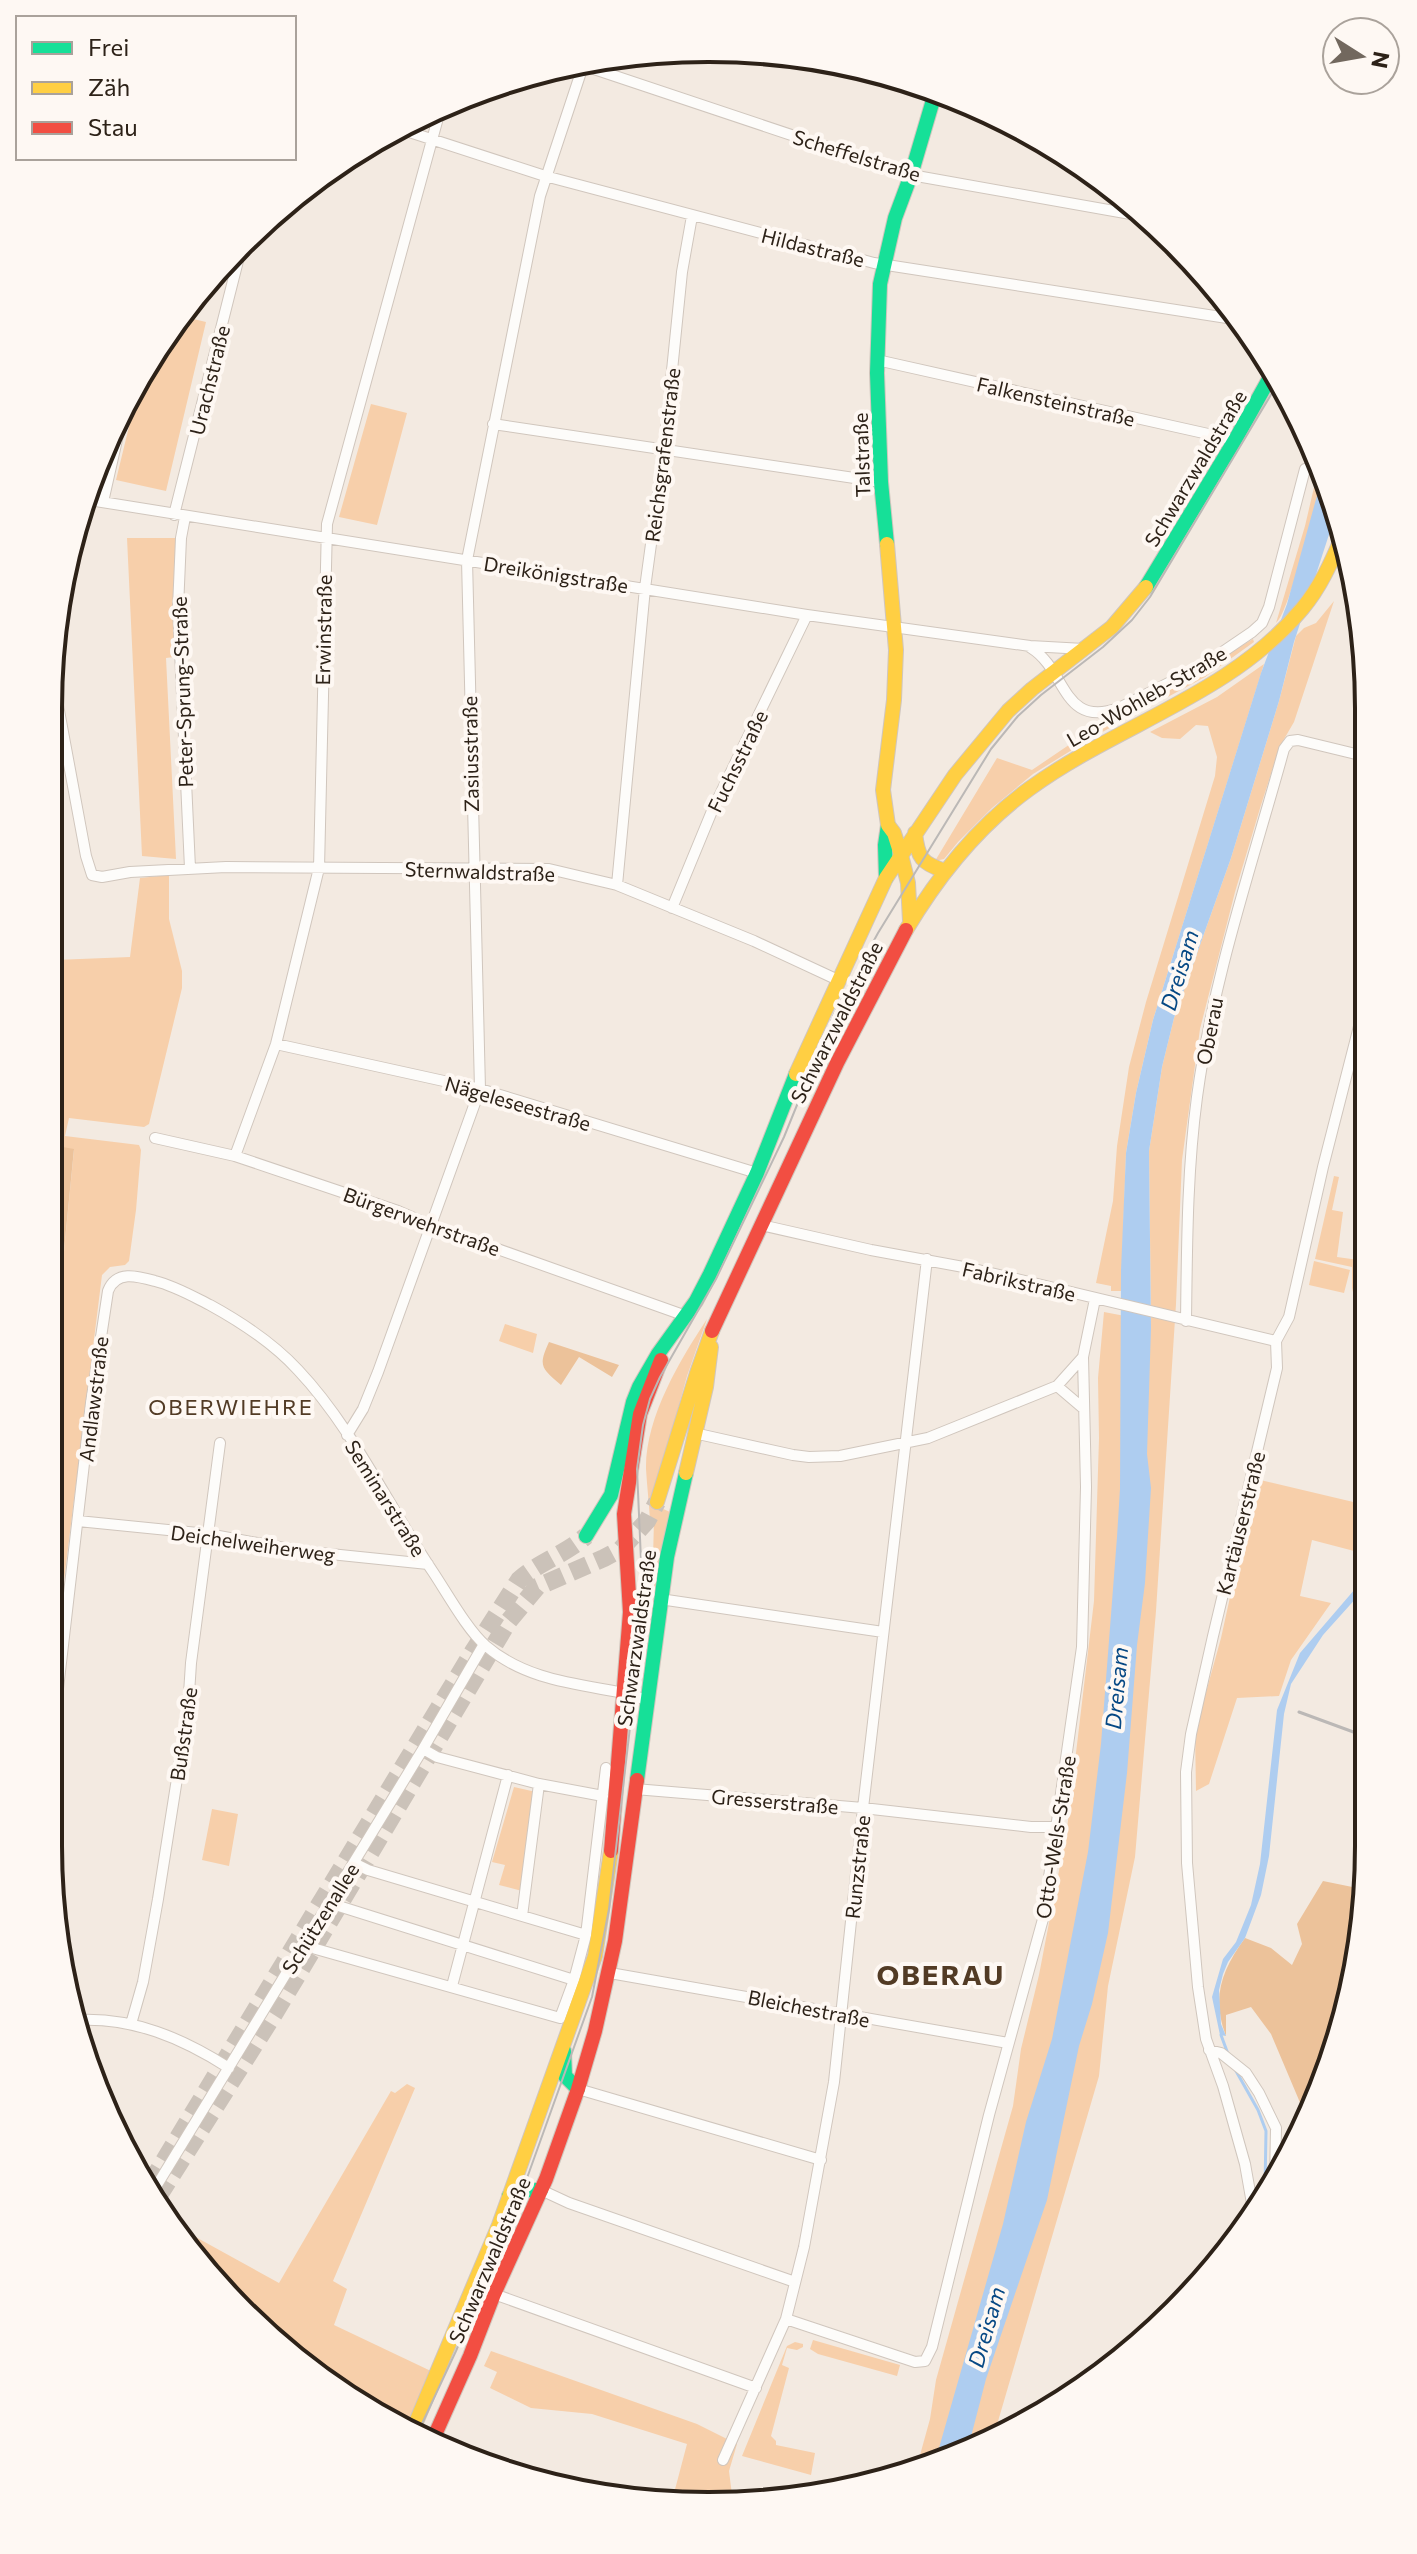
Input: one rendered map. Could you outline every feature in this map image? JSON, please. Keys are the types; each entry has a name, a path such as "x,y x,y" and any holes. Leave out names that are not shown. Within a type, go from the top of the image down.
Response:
{"main road":[{"name":"Talstraße","path":"886,878 887,859 883,842 888,825 883,790 895,691 896,650 881,482 877,360 880,284 895,218 932,102"},
{"name":"Schwarzwaldstraße","path":"586,1536 611,1495 639,1387 710,1274 757,1173 807,1047 886,878 955,775 1008,711 1112,627 1142,594 1267,383"},
{"name":"Leo-Wohleb-Straße","path":"945,871 993,818 1036,785 1093,748 1211,687 1250,659 1301,610 1326,573 1336,552"},
{"name":"Talstraße","path":"888,825 894,833 908,883 910,922"},
{"path":"915,833 918,856 922,862 945,871"},
{"name":"Schwarzwaldstraße","path":"436,2431 541,2190 578,2089 610,1973 660,1599 674,1520 706,1387 712,1331 881,973 910,922 945,871"},
{"path":"886,878 900,877 908,883"},
{"path":"657,1502 671,1464 700,1358 712,1331"},
{"name":"Schwarzwaldstraße","path":"416,2422 509,2196 595,1956 611,1849 630,1612 624,1514 640,1414 667,1341"},
{"path":"565,2039 565,2076 578,2089"},
{"path":"509,2196 541,2190"}],"street":[{"name":"Scheffelstraße","path":"603,71 911,175 1123,213"},
{"name":"Zasiusstraße","path":"347,1435 363,1409 378,1372 480,1089 472,868 467,560 545,176 578,75"},
{"name":"Erwinstraße","path":"235,1156 276,1044 319,868 326,537 437,122"},
{"name":"Hildastraße","path":"414,134 545,176 884,264 1223,317"},
{"name":"Reichsgrafenstraße","path":"617,885 645,588 664,449 682,272 692,216"},
{"name":"Urachstraße","path":"180,516 237,266"},
{"name":"Falkensteinstraße","path":"877,360 1235,440"},
{"path":"493,424 881,482"},
{"path":"103,502 113,456"},
{"path":"1030,646 1043,657 1073,704 1082,710 1106,713 1202,666 1262,623 1269,607 1305,469"},
{"name":"Dreikönigstraße","path":"96,501 807,615 1030,646 1084,649"},
{"name":"Peter-Sprung-Straße","path":"180,516 178,608 190,868"},
{"name":"Fuchsstraße","path":"672,908 712,811 807,615"},
{"name":"Sternwaldstraße","path":"62,726 92,875 102,877 190,868 281,866 549,869 617,885 754,941 838,980"},
{"name":"Oberau","path":"1181,1320 1189,1160 1199,1081 1223,959 1284,749 1290,741 1298,740 1355,754"},
{"name":"Kartäuserstraße","path":"1251,2197 1223,2086 1209,2050 1194,1957 1187,1863 1186,1772 1210,1649 1277,1368 1276,1341 1289,1317 1355,1042"},
{"name":"Nägeleseestraße","path":"276,1044 480,1089 757,1173"},
{"name":"Bürgerwehrstraße","path":"155,1138 235,1156 398,1211 686,1316"},
{"name":"Fabrikstraße","path":"761,1225 871,1250 927,1259 1276,1341"},
{"name":"Runzstraße","path":"723,2460 786,2319 821,2160 842,2015 927,1259"},
{"name":"Seminarstraße","path":"131,1275 175,1286 230,1316 297,1368 347,1435 428,1564 484,1644 515,1666 546,1678 624,1693 647,1701"},
{"name":"Andlawstraße","path":"62,1656 91,1403 108,1291 116,1280 131,1275"},
{"name":"Otto-Wels-Straße","path":"786,2319 915,2362 925,2361 932,2347 1008,2043 1040,1931 1057,1827 1082,1647 1086,1487 1083,1357 1095,1299"},
{"path":"694,1433 809,1457 840,1456 928,1438 1057,1386 1083,1357"},
{"path":"1057,1386 1084,1409"},
{"name":"Bußstraße","path":"131,2024 143,1982 188,1709 191,1663 220,1443"},
{"name":"Deichelweiherweg","path":"78,1521 208,1534 301,1551 428,1564"},
{"path":"660,1599 883,1632"},
{"name":"Schützenallee","path":"158,2184 484,1644"},
{"path":"423,1749 437,1757 539,1784 603,1796"},
{"path":"306,1941 316,1949 560,2018 586,1935 606,1768"},
{"path":"452,1986 508,1775"},
{"path":"522,1916 539,1784"},
{"name":"Gresserstraße","path":"635,1789 1057,1827"},
{"path":"354,1863 368,1870 586,1935"},
{"path":"329,1903 574,1980"},
{"name":"Bleichestraße","path":"610,1973 1008,2043"},
{"path":"86,2019 148,2027 184,2042 229,2068"},
{"path":"1209,2050 1221,2053 1246,2073 1276,2128 1276,2155"},
{"path":"578,2089 821,2160"},
{"path":"541,2190 569,2203 795,2282"},
{"path":"494,2294 756,2388"}],"shaded area":[{"path":"193,319 206,322 166,491 116,480 131,420 149,385"},
{"path":"371,404 407,413 377,525 339,517"},
{"path":"1315,484 1318,493 1302,553 1288,598 1276,623"},
{"path":"127,538 176,538 174,657 166,658 176,859 142,856"},
{"path":"1334,601 1294,722 1280,746 1261,805 1200,1029 1182,1160 1156,1611 1135,1857 1108,1986 1099,2076 997,2423 920,2457 936,2380 1013,2106 1021,2049 1039,1975 1067,1829 1094,1601 1098,1378 1104,1312 1151,1321 1149,1151 1162,1067 1174,1018 1231,858 1296,636 1316,623"},
{"path":"1253,639 1254,642 1205,677 1093,737 1033,774 992,808 944,859 935,861 997,758 1032,770 1088,732 1148,702"},
{"path":"1264,664 1153,1020 1126,1153 1121,1291 1111,1291 1111,1286 1096,1283 1113,1201 1117,1146 1129,1067 1215,776 1217,757 1208,726 1196,725 1180,739 1162,738 1150,732 1217,697"},
{"path":"169,875 169,919 182,971 182,988 149,1124 144,1127 69,1118 65,1136 139,1145 141,1150 129,1261 125,1265 110,1267 102,1275 62,1596 62,1271 74,1150 62,1148 62,960 130,957 140,878"},
{"path":"62,1147 74,1149 62,1271"},
{"path":"1334,1176 1339,1177 1332,1210 1343,1212 1337,1257 1355,1259 1352,1292 1352,1267 1315,1259"},
{"path":"1314,1261 1350,1270 1344,1293 1309,1285"},
{"path":"707,1319 687,1376 652,1504 672,1515 657,1591 652,1597 654,1520 650,1520 647,1450 666,1390"},
{"path":"505,1324 537,1334 533,1353 499,1341"},
{"path":"549,1342 619,1365 612,1377 579,1357 561,1385 543,1366 543,1356"},
{"path":"1256,1479 1355,1502 1355,1551 1312,1540 1300,1596 1331,1603 1291,1660 1279,1696 1237,1698 1209,1784 1196,1791 1195,1732 1221,1638"},
{"path":"514,1787 536,1792 522,1891 499,1885 505,1865 492,1862"},
{"path":"212,1809 238,1814 229,1866 202,1860"},
{"path":"1323,1881 1354,1887 1343,1972 1333,2013 1301,2104 1271,2034 1251,2007 1226,2015 1226,2036 1219,2009 1225,1973 1245,1938 1271,1948 1292,1965 1302,1944 1297,1924"},
{"path":"407,2084 415,2088 333,2281 347,2289 334,2325 433,2372 412,2419 349,2383 282,2332 222,2272 194,2236 279,2283 391,2091 395,2093"},
{"path":"813,2340 900,2365 897,2376 818,2354 810,2349"},
{"path":"795,2342 803,2344 803,2347 797,2350 787,2348 782,2365 789,2368 771,2436 776,2445 815,2453 811,2475 742,2456 787,2346"},
{"path":"491,2351 697,2424 737,2444 729,2471 732,2491 675,2491 687,2444 592,2414 531,2408 490,2388 497,2372 484,2366"}],"water":[{"name":"Dreisam","path":"1318,493 1330,531 1231,858 1174,1018 1162,1067 1149,1151 1151,1328 1147,1454 1151,1488 1127,1773 1108,1933 1079,2046 1047,2200 986,2379 971,2436 939,2450 1003,2224 1026,2122 1052,2039 1088,1852 1101,1744 1117,1537 1126,1153 1136,1093 1153,1020 1261,673 1287,604"},
{"path":"1355,1589 1355,1599 1323,1635 1291,1684 1284,1714 1269,1856 1261,1895 1245,1938 1223,1974 1219,1990 1221,2024 1226,2036 1220,2035 1212,1997 1223,1959 1236,1942 1251,1905 1260,1864 1277,1710 1300,1653"}],"waterway":[{"path":"1221,2035 1228,2054"},
{"path":"1236,2071 1266,2131 1265,2173"}],"tunnel":[{"path":"162,2190 276,2011 508,1622 537,1587 621,1549 647,1521 657,1502"},
{"path":"154,2177 519,1580 586,1536"}],"tram line":[{"path":"422,2424 456,2351 522,2192 592,1997 609,1909 641,1632 643,1606 637,1469 650,1399 716,1279 784,1137 834,1014 878,933 991,749 1018,716 1132,620 1150,597 1272,393"}],"railway":[{"path":"1299,1712 1355,1733"}],"traffic: fast":[{"path":"887,544 877,373 880,284 895,218 932,102"},
{"path":"1146,587 1267,383"},
{"path":"886,878 888,825"},
{"path":"639,1387 696,1301 710,1274 757,1173 796,1074"},
{"path":"586,1536 611,1495 639,1387"},
{"path":"637,1780 667,1557 686,1473"},
{"path":"564,2051 565,2076 578,2089"},
{"path":"509,2196 541,2190"}],"traffic: slow":[{"path":"887,544 896,650 894,700 883,790 888,825 901,855"},
{"path":"906,930 931,891 992,819 1063,766 1172,707 1241,665 1273,639 1302,609 1336,552"},
{"path":"796,1074 886,878 955,775 1008,711 1112,627 1146,587"},
{"path":"915,833 922,858 945,871"},
{"path":"901,855 908,883 910,921"},
{"path":"657,1502 712,1331"},
{"path":"686,1473 706,1387 711,1347"},
{"path":"416,2421 499,2225 595,1956 611,1851"}],"traffic: jam":[{"path":"712,1331 837,1063 906,930"},
{"path":"611,1851 630,1612 624,1514 640,1414 661,1360"},
{"path":"436,2431 546,2179 578,2089 595,2031 615,1941 637,1780"}],"district":[{"name":"OBERWIEHRE","path":"231,1406"},
{"name":"OBERAU","path":"941,1974"}]}
